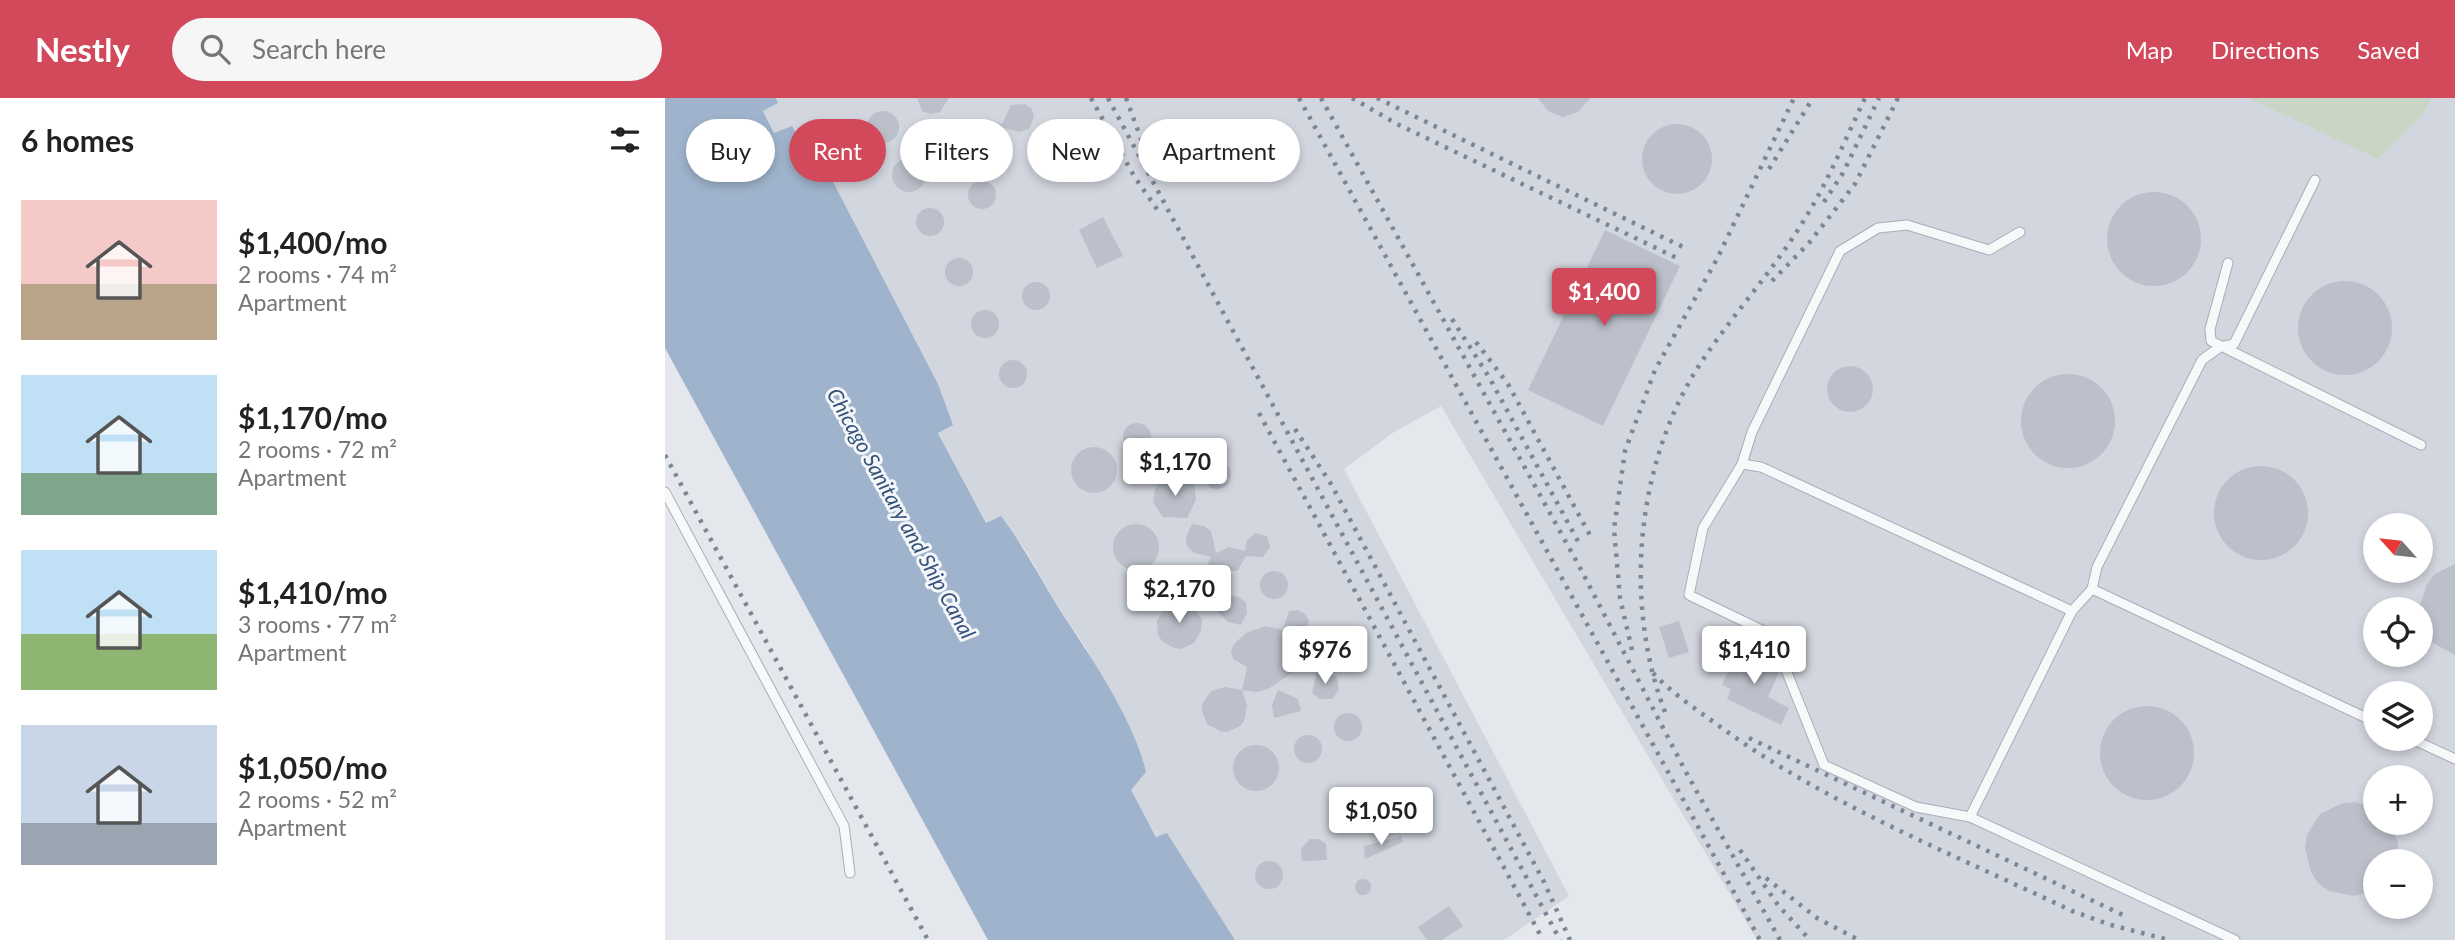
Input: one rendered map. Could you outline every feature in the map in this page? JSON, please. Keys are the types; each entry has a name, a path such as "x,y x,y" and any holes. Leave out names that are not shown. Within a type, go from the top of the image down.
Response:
{"lane":[{"path":"1971,817 2072,611 2092,589 2097,567 2202,360 2220,348 2234,344 2315,180"},
{"path":"2019,232 1989,250 1907,225 1878,228 1840,251 1752,432 1742,464 1703,528 1689,595 1772,635 1824,765 1916,807 1971,817 2235,940"},
{"path":"2228,263 2210,329 2211,341 2220,348 2421,445"},
{"path":"1742,464 1761,467 2072,611"},
{"path":"665,492 844,826 850,873"},
{"path":"2092,589 2363,716"},
{"path":"2433,749 2455,759"}],"shaded area":[{"path":"776,98 2455,98 2455,940 1757,940 1441,406 1394,432 1344,469 1569,896 1504,940 1235,940 1167,833 1157,837 1130,790 1146,772 1085,646 1057,605 1027,552 1001,516 987,524 938,432 952,425 938,384 833,182 886,182 886,119 789,119 789,127 775,134 775,119 767,119 763,111 778,103"}],"green space":[{"path":"2249,98 2432,98 2422,115 2378,159"}],"water":[{"name":"Chicago Sanitary and Ship Canal","path":"665,98 776,98 778,103 763,111 767,119 686,119 686,182 775,182 775,133 789,127 789,182 833,182 938,384 953,425 938,433 986,523 1001,516 1109,687 1131,730 1146,772 1131,790 1156,837 1167,833 1235,940 988,940 665,348"}],"building":[{"path":"917,98 949,98 940,112 931,114 922,111"},
{"path":"1538,98 1590,98 1578,112 1563,117 1548,111"},
{"path":"1025,104 1032,109 1034,117 1027,119 1027,130 1013,130 1013,119 1004,119 1011,105"},
{"path":"883,111 895,115 898,121 895,139 886,142 886,119 869,119 871,115"},
{"path":"1677,124 1702,134 1712,159 1702,184 1677,194 1652,184 1642,159 1652,134"},
{"path":"900,162 900,182 924,182 921,187 909,192 897,187 892,175"},
{"path":"977,182 987,182 995,190 995,200 987,208 977,208 969,200 969,190"},
{"path":"2154,192 2172,196 2187,206 2197,221 2201,239 2197,257 2187,272 2172,282 2154,286 2136,282 2121,272 2111,257 2107,239 2111,221 2121,206 2136,196"},
{"path":"930,208 940,212 944,222 940,232 930,236 920,232 916,222 920,212"},
{"path":"1103,217 1123,256 1097,268 1079,230"},
{"path":"1605,230 1680,266 1603,426 1528,390"},
{"path":"959,258 969,262 973,272 969,282 959,286 949,282 945,272 949,262"},
{"path":"2345,281 2363,285 2378,295 2388,310 2392,328 2388,346 2378,361 2363,371 2345,375 2327,371 2312,361 2302,346 2298,328 2302,310 2312,295 2327,285"},
{"path":"1036,282 1046,286 1050,296 1046,306 1036,310 1026,306 1022,296 1026,286"},
{"path":"985,310 995,314 999,324 995,334 985,338 975,334 971,324 975,314"},
{"path":"1013,360 1023,364 1027,374 1023,384 1013,388 1003,384 999,374 1003,364"},
{"path":"1850,366 1859,367 1866,373 1872,380 1872,398 1866,405 1859,411 1850,412 1841,411 1834,405 1828,398 1827,389 1828,380 1834,373 1841,367"},
{"path":"2068,374 2086,378 2101,388 2111,403 2115,421 2111,439 2101,454 2086,464 2068,468 2050,464 2035,454 2025,439 2021,421 2025,403 2035,388 2050,378"},
{"path":"1137,423 1147,427 1151,437 1147,447 1137,451 1127,447 1123,437 1127,427"},
{"path":"1094,447 1110,454 1117,470 1110,486 1094,493 1078,486 1071,470 1078,454"},
{"path":"1217,461 1227,465 1231,475 1227,485 1217,489 1207,485 1203,475 1207,465"},
{"path":"2261,466 2279,470 2294,480 2304,495 2308,513 2304,531 2294,546 2279,556 2261,560 2243,556 2228,546 2218,531 2214,513 2218,495 2228,480 2243,470"},
{"path":"1173,476 1194,484 1196,500 1187,518 1163,517 1153,502 1159,483"},
{"path":"1136,524 1152,531 1159,547 1152,563 1136,570 1120,563 1113,547 1120,531"},
{"path":"1192,524 1204,526 1211,531 1216,553 1229,547 1245,551 1247,540 1255,533 1267,536 1270,547 1263,557 1246,556 1237,571 1228,571 1221,567 1214,578 1207,579 1201,576 1211,557 1194,553 1187,546 1186,537"},
{"path":"2455,564 2455,655 2433,643 2433,597 2423,597 2427,584 2433,583 2435,574"},
{"path":"1274,571 1284,575 1288,585 1284,595 1274,599 1264,595 1260,585 1264,575"},
{"path":"1181,575 1192,581 1183,596 1174,583"},
{"path":"1229,596 1237,596 1246,602 1247,613 1241,625 1228,622 1219,613 1222,601"},
{"path":"1181,600 1202,619 1201,631 1194,643 1181,649 1162,641 1158,635 1157,621 1165,608"},
{"path":"1298,610 1305,614 1309,621 1305,635 1320,640 1292,673 1268,689 1257,692 1242,690 1247,667 1233,659 1231,651 1234,644 1246,633 1266,626 1283,630 1289,611"},
{"path":"1679,621 1689,652 1669,658 1659,627"},
{"path":"1739,648 1777,666 1779,672 1768,697 1789,708 1781,725 1727,699 1731,689 1722,685"},
{"path":"1317,671 1330,673 1337,678 1339,690 1332,699 1320,699 1312,693"},
{"path":"1225,687 1242,690 1247,706 1244,721 1227,732 1207,724 1202,711 1202,704 1211,691"},
{"path":"1278,690 1298,699 1301,711 1274,718 1272,705"},
{"path":"2147,706 2165,710 2180,720 2190,735 2194,753 2190,771 2180,786 2165,796 2147,800 2129,796 2114,786 2104,771 2100,753 2104,735 2114,720 2129,710"},
{"path":"1348,713 1358,717 1362,727 1358,737 1348,741 1338,737 1334,727 1338,717"},
{"path":"1308,735 1318,739 1322,749 1318,759 1308,763 1298,759 1294,749 1298,739"},
{"path":"1256,745 1272,752 1279,768 1272,784 1256,791 1240,784 1233,768 1240,752"},
{"path":"2343,803 2363,804 2363,835 2395,835 2398,843 2398,849 2363,849 2363,893 2354,896 2329,891 2318,883 2311,872 2305,848 2307,835 2320,814"},
{"path":"1401,836 1403,842 1365,859 1364,846"},
{"path":"1310,839 1319,839 1326,844 1327,860 1302,861 1301,849"},
{"path":"1269,861 1279,865 1283,875 1279,885 1269,889 1259,885 1255,875 1259,865"},
{"path":"1360,879 1366,879 1371,887 1369,893 1360,895 1355,890 1355,884"},
{"path":"1449,906 1463,926 1442,940 1427,940 1418,927"}],"railway":[{"path":"1091,98 1134,176 1161,215"},
{"path":"1108,98 1560,940"},
{"path":"1126,98 1138,131"},
{"path":"1299,98 1760,940"},
{"path":"1321,98 1578,564 1687,774 1780,940"},
{"path":"1352,98 1397,124 1679,259"},
{"path":"1377,98 1683,247"},
{"path":"1632,650 1620,598 1614,529 1625,451 1655,370 1717,259 1794,98"},
{"path":"1769,169 1813,98"},
{"path":"1665,712 1652,670 1644,625 1641,580 1643,534 1650,489 1662,445 1678,403 1700,364 1806,217 1865,98"},
{"path":"1824,202 1843,173 1879,98"},
{"path":"1772,281 1809,243 1855,184 1898,98"},
{"path":"1452,319 1489,377 1580,545"},
{"path":"1476,342 1508,384 1592,539"},
{"path":"1259,413 1543,940"},
{"path":"1295,429 1331,484 1544,882 1570,940"},
{"path":"665,455 928,940"},
{"path":"1653,673 1683,700 1756,752 1844,802 2072,911 2111,925 2169,940"},
{"path":"1749,738 2125,916"},
{"path":"1740,850 1778,905 1810,940"},
{"path":"1766,878 1817,918 1859,940"}]}
